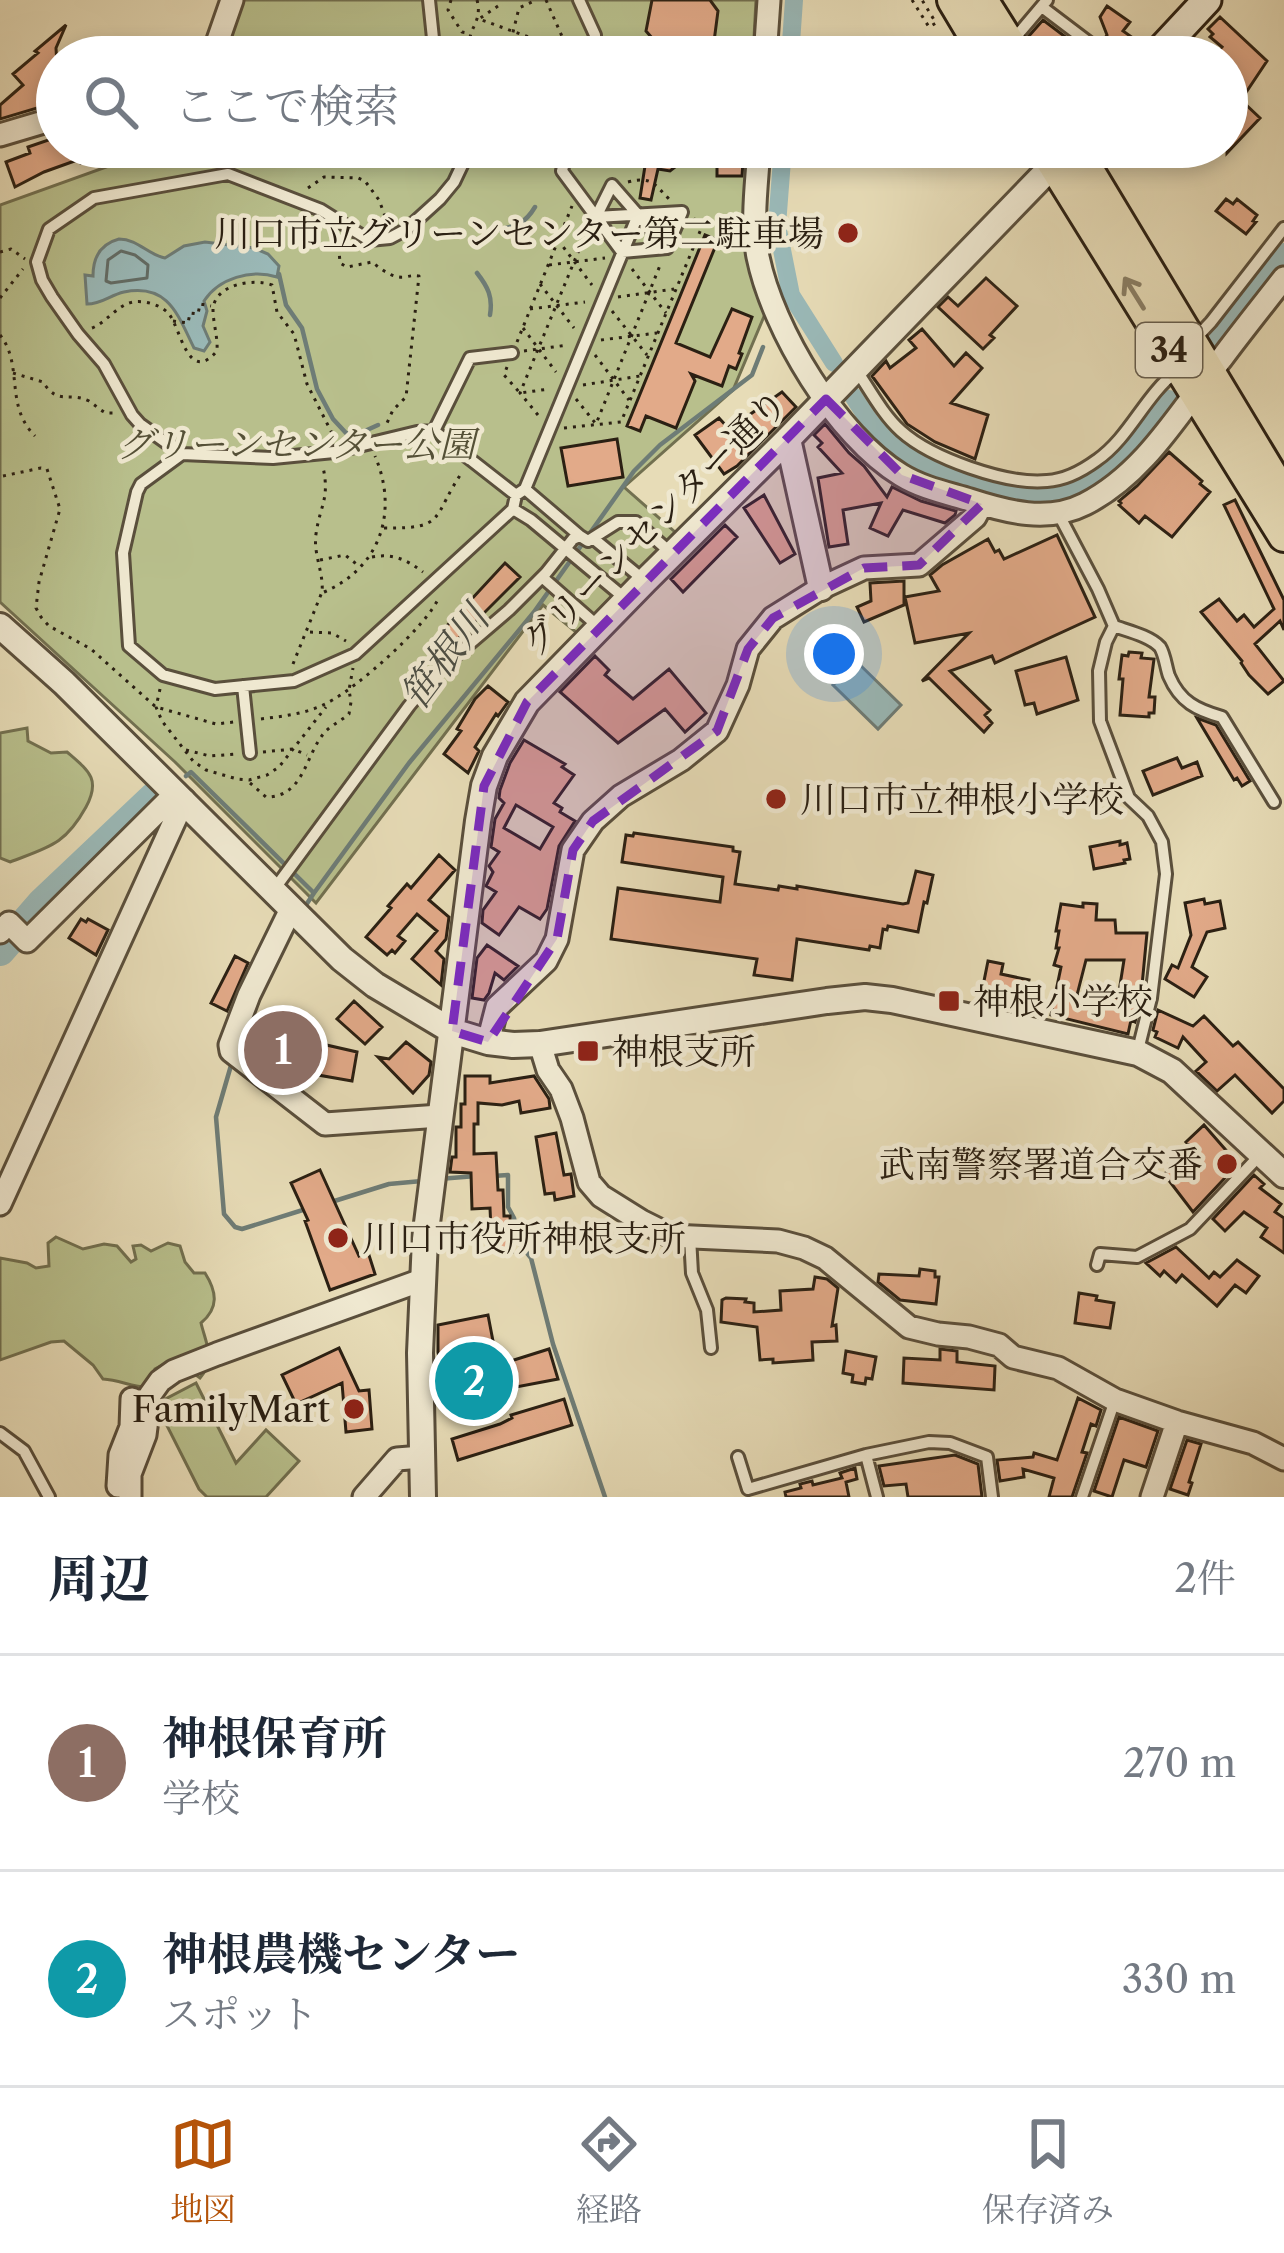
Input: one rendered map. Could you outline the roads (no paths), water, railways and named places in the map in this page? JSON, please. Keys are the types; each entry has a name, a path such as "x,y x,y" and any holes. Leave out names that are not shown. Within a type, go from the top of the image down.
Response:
{"main road":[{"path":"953,0 988,36"},
{"path":"1174,36 1207,0"},
{"path":"992,4 1000,36"},
{"name":"34","path":"1071,168 1195,369 1282,525"}],"street":[{"path":"219,36 232,0"},
{"path":"766,36 769,0"},
{"path":"0,135 36,124"},
{"path":"758,168 758,255 779,322 816,387 869,449 902,476 982,504 1033,515 1081,507 1123,478 1195,369 1284,278"},
{"name":"グリーンセンター通り","path":"423,1497 422,1280 478,821 495,756 527,702 788,440 1044,168"},
{"path":"788,440 821,588"},
{"path":"488,1042 497,1007 546,961 557,939 573,850 593,821 621,796 681,760 717,731 748,649 773,618 863,568 919,565 975,517 982,504"},
{"path":"0,626 64,682 342,959 375,985 452,1031 488,1042 540,1044 752,1010 865,997 892,1000 1138,1053 1172,1071 1284,1175"},
{"path":"0,932 9,923 27,941 180,797"},
{"path":"0,1204 180,797"},
{"path":"292,910 249,995 231,1051 325,1124 440,1116"},
{"path":"540,1044 548,1070 562,1089 589,1182 601,1196 640,1221 671,1236 778,1241 804,1248 825,1258 909,1328 1000,1345 1013,1358 1058,1367 1115,1400 1253,1443 1284,1459"},
{"path":"130,1497 130,1474 145,1435 150,1395 160,1381 217,1354 422,1280"},
{"path":"118,1497 120,1455 131,1427 132,1399"},
{"path":"1152,1497 1177,1422"},
{"path":"364,1497 397,1459 422,1456"}],"lane":[{"path":"429,0 433,36"},
{"path":"579,0 595,36"},
{"path":"1019,36 1044,4 1083,36"},
{"path":"461,168 454,182 407,229 390,238 369,240 326,213 228,174 94,198 49,229 38,262 42,280 104,364 140,424 182,454 273,458 343,450 434,431 588,541 618,522 635,522 672,555"},
{"path":"563,168 622,252"},
{"path":"596,217 612,185 667,248"},
{"path":"596,217 682,212 667,248"},
{"path":"182,454 141,484 123,554 129,646 163,675 215,689 294,681 357,652 513,509 638,215"},
{"path":"855,368 896,427 915,442 1001,476 1035,482 1058,480 1102,458 1169,377 1195,369 1211,322 1284,229"},
{"path":"622,252 667,248"},
{"path":"434,431 470,358 512,353"},
{"path":"513,509 627,600"},
{"path":"1058,513 1114,626 1161,648 1170,679 1186,703 1222,717 1274,802"},
{"path":"273,891 439,670 486,631 580,536"},
{"path":"594,539 645,580"},
{"path":"542,577 599,627"},
{"path":"1114,626 1099,671 1100,721 1129,798 1148,816 1162,842 1166,874 1138,1053"},
{"path":"243,686 250,753"},
{"path":"1097,1265 1100,1254 1137,1257 1190,1229 1261,1154"},
{"path":"691,1237 692,1273 707,1310 711,1348"},
{"path":"1082,1497 1115,1400"},
{"path":"0,1433 24,1451 49,1497"},
{"path":"737,1457 748,1489 866,1455 929,1442 950,1443 987,1456 992,1497"},
{"path":"866,1455 877,1497"}],"water":[{"path":"119,239 165,258 184,246 205,242 254,248 279,266 277,277 236,277 210,293 204,301 203,326 210,342 204,351 194,348 170,305 152,292 124,292 87,304 85,275 93,276 99,252"},
{"path":"857,662 901,705 878,729 833,685"}],"waterway":[{"path":"791,36 794,0"},
{"path":"781,168 777,225 791,295 834,363"},
{"path":"496,230 519,224 535,207"},
{"path":"1218,338 1284,252"},
{"path":"477,273 489,292 490,315"},
{"path":"279,274 286,305 302,328 317,389 333,419 346,433 356,435 378,425"},
{"name":"笹根川","path":"186,776 191,772 314,893 409,763 534,612 634,471 660,445 752,375 763,347"},
{"path":"853,396 882,434 923,462 1001,491 1049,496 1068,492 1099,475 1169,399"},
{"name":"笹根川","path":"0,951 42,903 154,797"},
{"path":"302,911 314,893"},
{"path":"232,1062 216,1117 224,1214 242,1229 306,1209"},
{"path":"493,1176 508,1175 508,1207 519,1243 531,1258 553,1344 605,1497"},
{"path":"439,1179 476,1176"},
{"path":"328,1203 389,1184 422,1181"}],"place":[{"name":"川口市立グリーンセンター第二駐車場","path":"848,233"},
{"name":"川口市立神根小学校","path":"776,799"},
{"name":"神根小学校","path":"949,1001"},
{"name":"神根保育所","path":"283,1050"},
{"name":"神根支所","path":"588,1051"},
{"name":"武南警察署道合交番","path":"1227,1164"},
{"name":"川口市役所神根支所","path":"338,1238"},
{"name":"神根農機センター","path":"474,1381"},
{"name":"FamilyMart","path":"354,1409"}],"park label":[{"name":"グリーンセンター公園","path":"296,444"}]}
